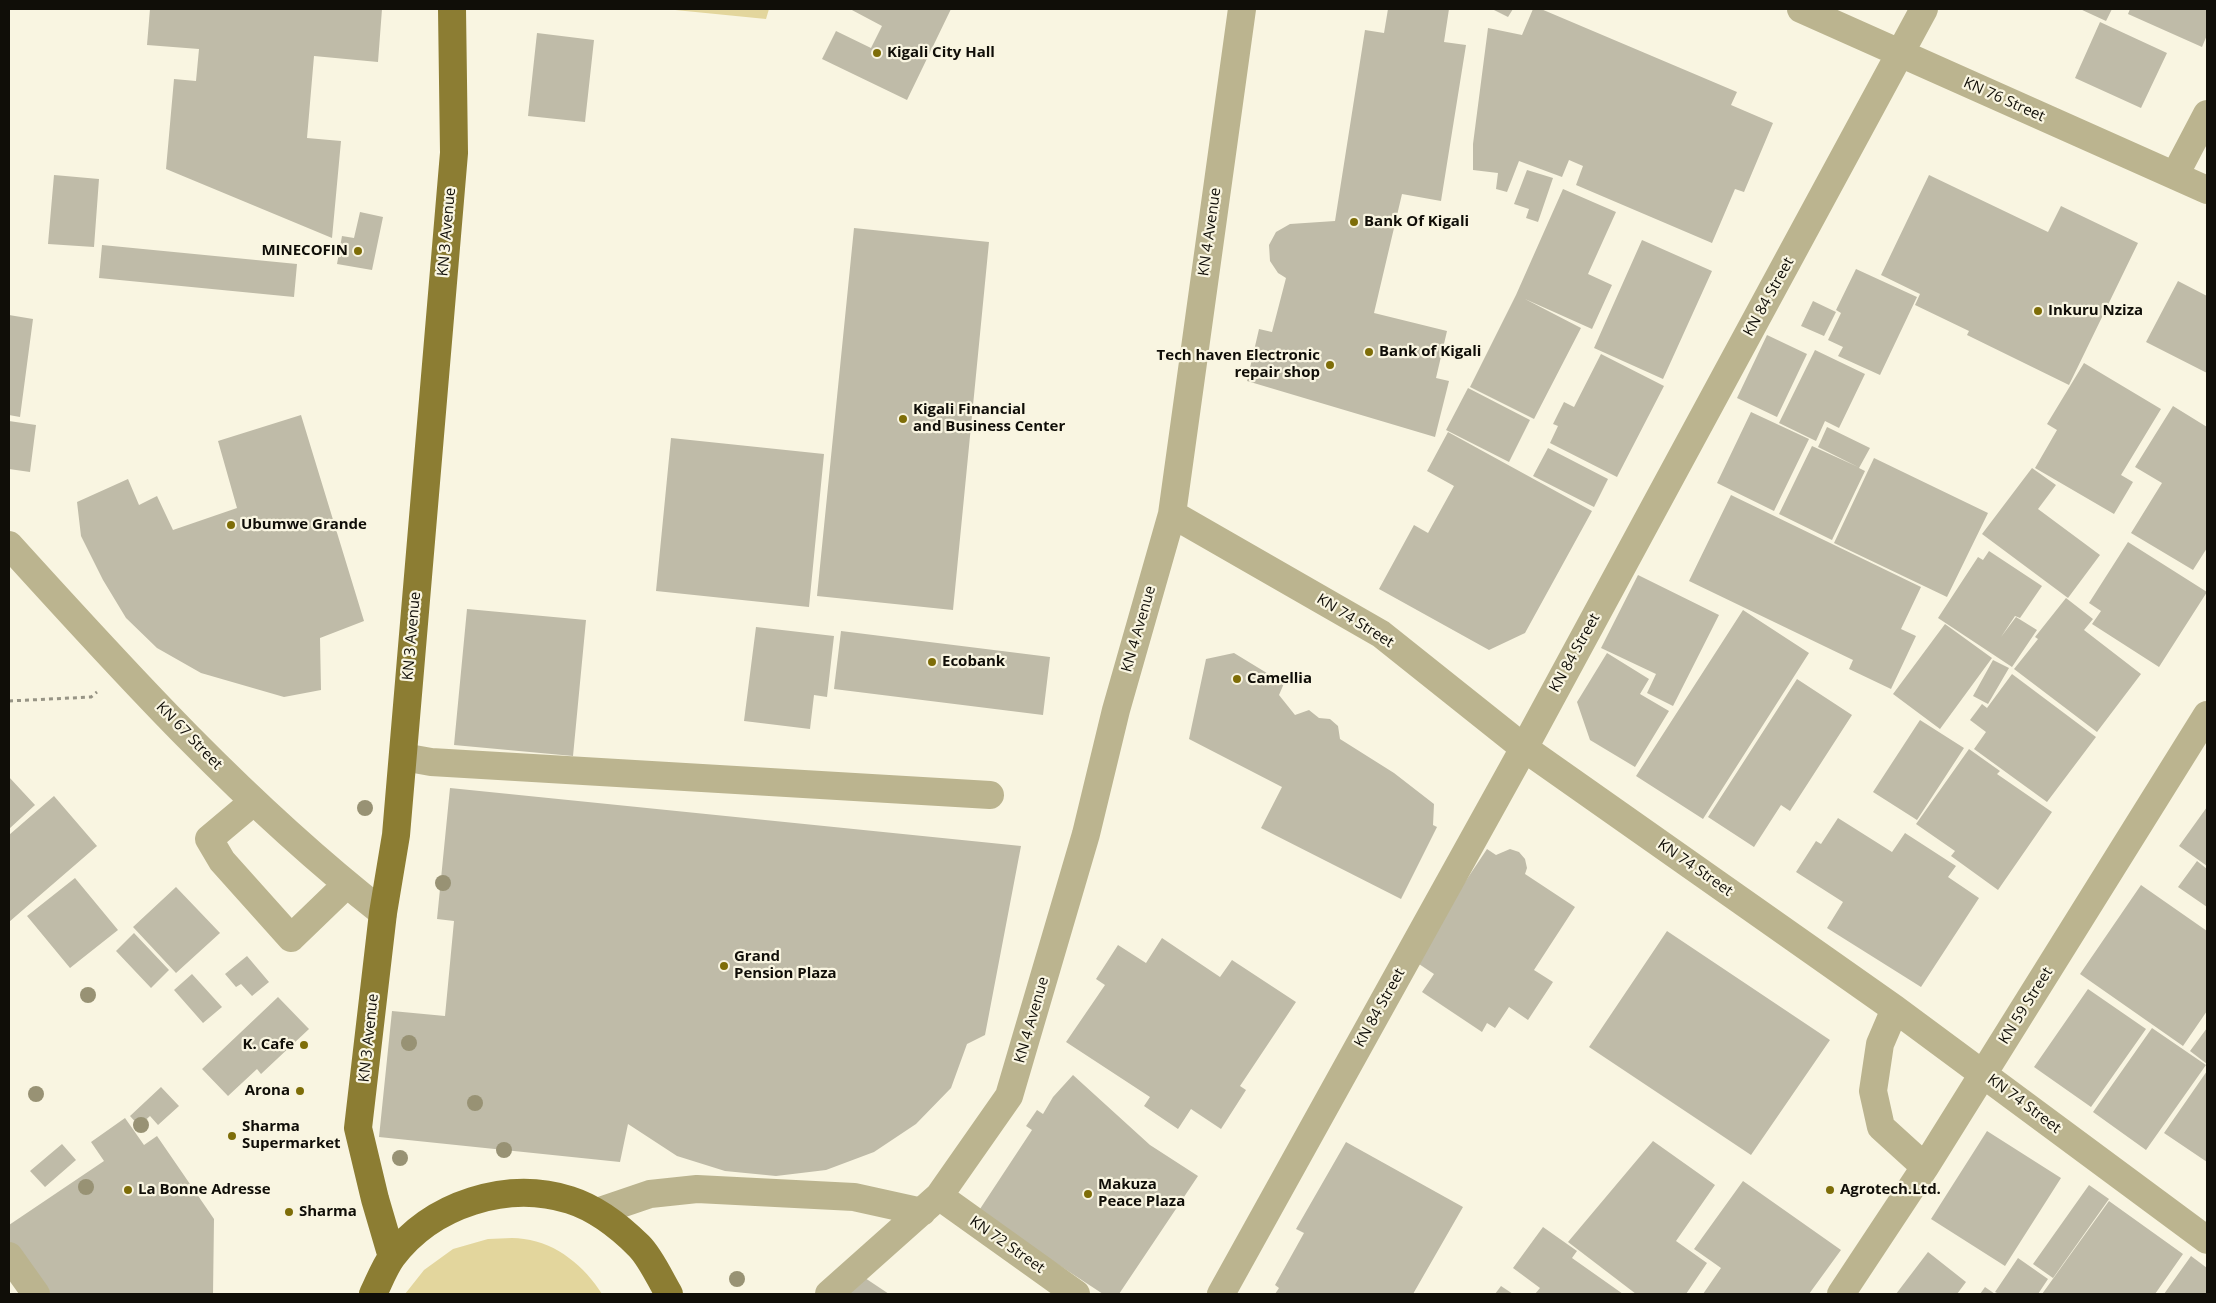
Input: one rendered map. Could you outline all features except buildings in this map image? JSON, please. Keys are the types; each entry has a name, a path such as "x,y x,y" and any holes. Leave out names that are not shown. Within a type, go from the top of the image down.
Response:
{"main road":[{"name":"KN 3 Avenue","path":"392,1257 375,1199 358,1128 382,913 396,835 454,153 452,9"},
{"path":"373,1294 392,1257 428,1223 471,1200 520,1192 569,1200 597,1212 640,1246 669,1294"}],"street":[{"name":"KN 4 Avenue","path":"829,1294 930,1204 1009,1096 1086,834 1116,710 1172,514 1242,9"},
{"name":"KN 76 Street","path":"1800,9 2207,190"},
{"name":"KN 84 Street","path":"1221,1294 1524,748 1924,9"},
{"path":"2175,175 2207,114"},
{"name":"KN 74 Street","path":"1172,514 1381,634 1524,748 1895,1009 2207,1240"},
{"name":"KN 67 Street","path":"9,545 124,669 253,802 382,913"},
{"name":"KN 59 Street","path":"1841,1294 1984,1074 2207,715"},
{"path":"403,757 431,762 990,795"},
{"path":"253,802 209,839 222,860 291,938 346,884"},
{"path":"1895,1009 1880,1044 1873,1091 1881,1127 1925,1167"},
{"path":"597,1212 650,1194 697,1188 854,1197 930,1204"},
{"name":"KN 72 Street","path":"930,1204 1076,1294"},
{"path":"9,1256 36,1294"}],"path":[{"path":"9,701 91,698 124,669"}],"shaded area":[{"path":"665,9 769,9 766,19"},
{"path":"520,1238 548,1245 579,1266 602,1294 405,1294 424,1270 453,1249 488,1239"}],"place":[{"name":"Kigali City Hall","path":"877,53"},
{"name":"Bank Of Kigali","path":"1354,222"},
{"name":"MINECOFIN","path":"358,251"},
{"name":"Inkuru Nziza","path":"2038,311"},
{"name":"Bank of Kigali","path":"1369,352"},
{"name":"Tech haven Electronic repair shop","path":"1330,365"},
{"name":"Kigali Financial and Business Center","path":"903,419"},
{"name":"Ubumwe Grande","path":"231,525"},
{"name":"Ecobank","path":"932,662"},
{"name":"Camellia","path":"1237,679"},
{"name":"Grand Pension Plaza","path":"724,966"},
{"name":"K. Cafe","path":"304,1045"},
{"name":"Arona","path":"300,1091"},
{"name":"Sharma Supermarket","path":"232,1136"},
{"name":"La Bonne Adresse","path":"128,1190"},
{"name":"Agrotech.Ltd.","path":"1830,1190"},
{"name":"Makuza Peace Plaza","path":"1088,1194"},
{"name":"Sharma","path":"289,1212"}]}
